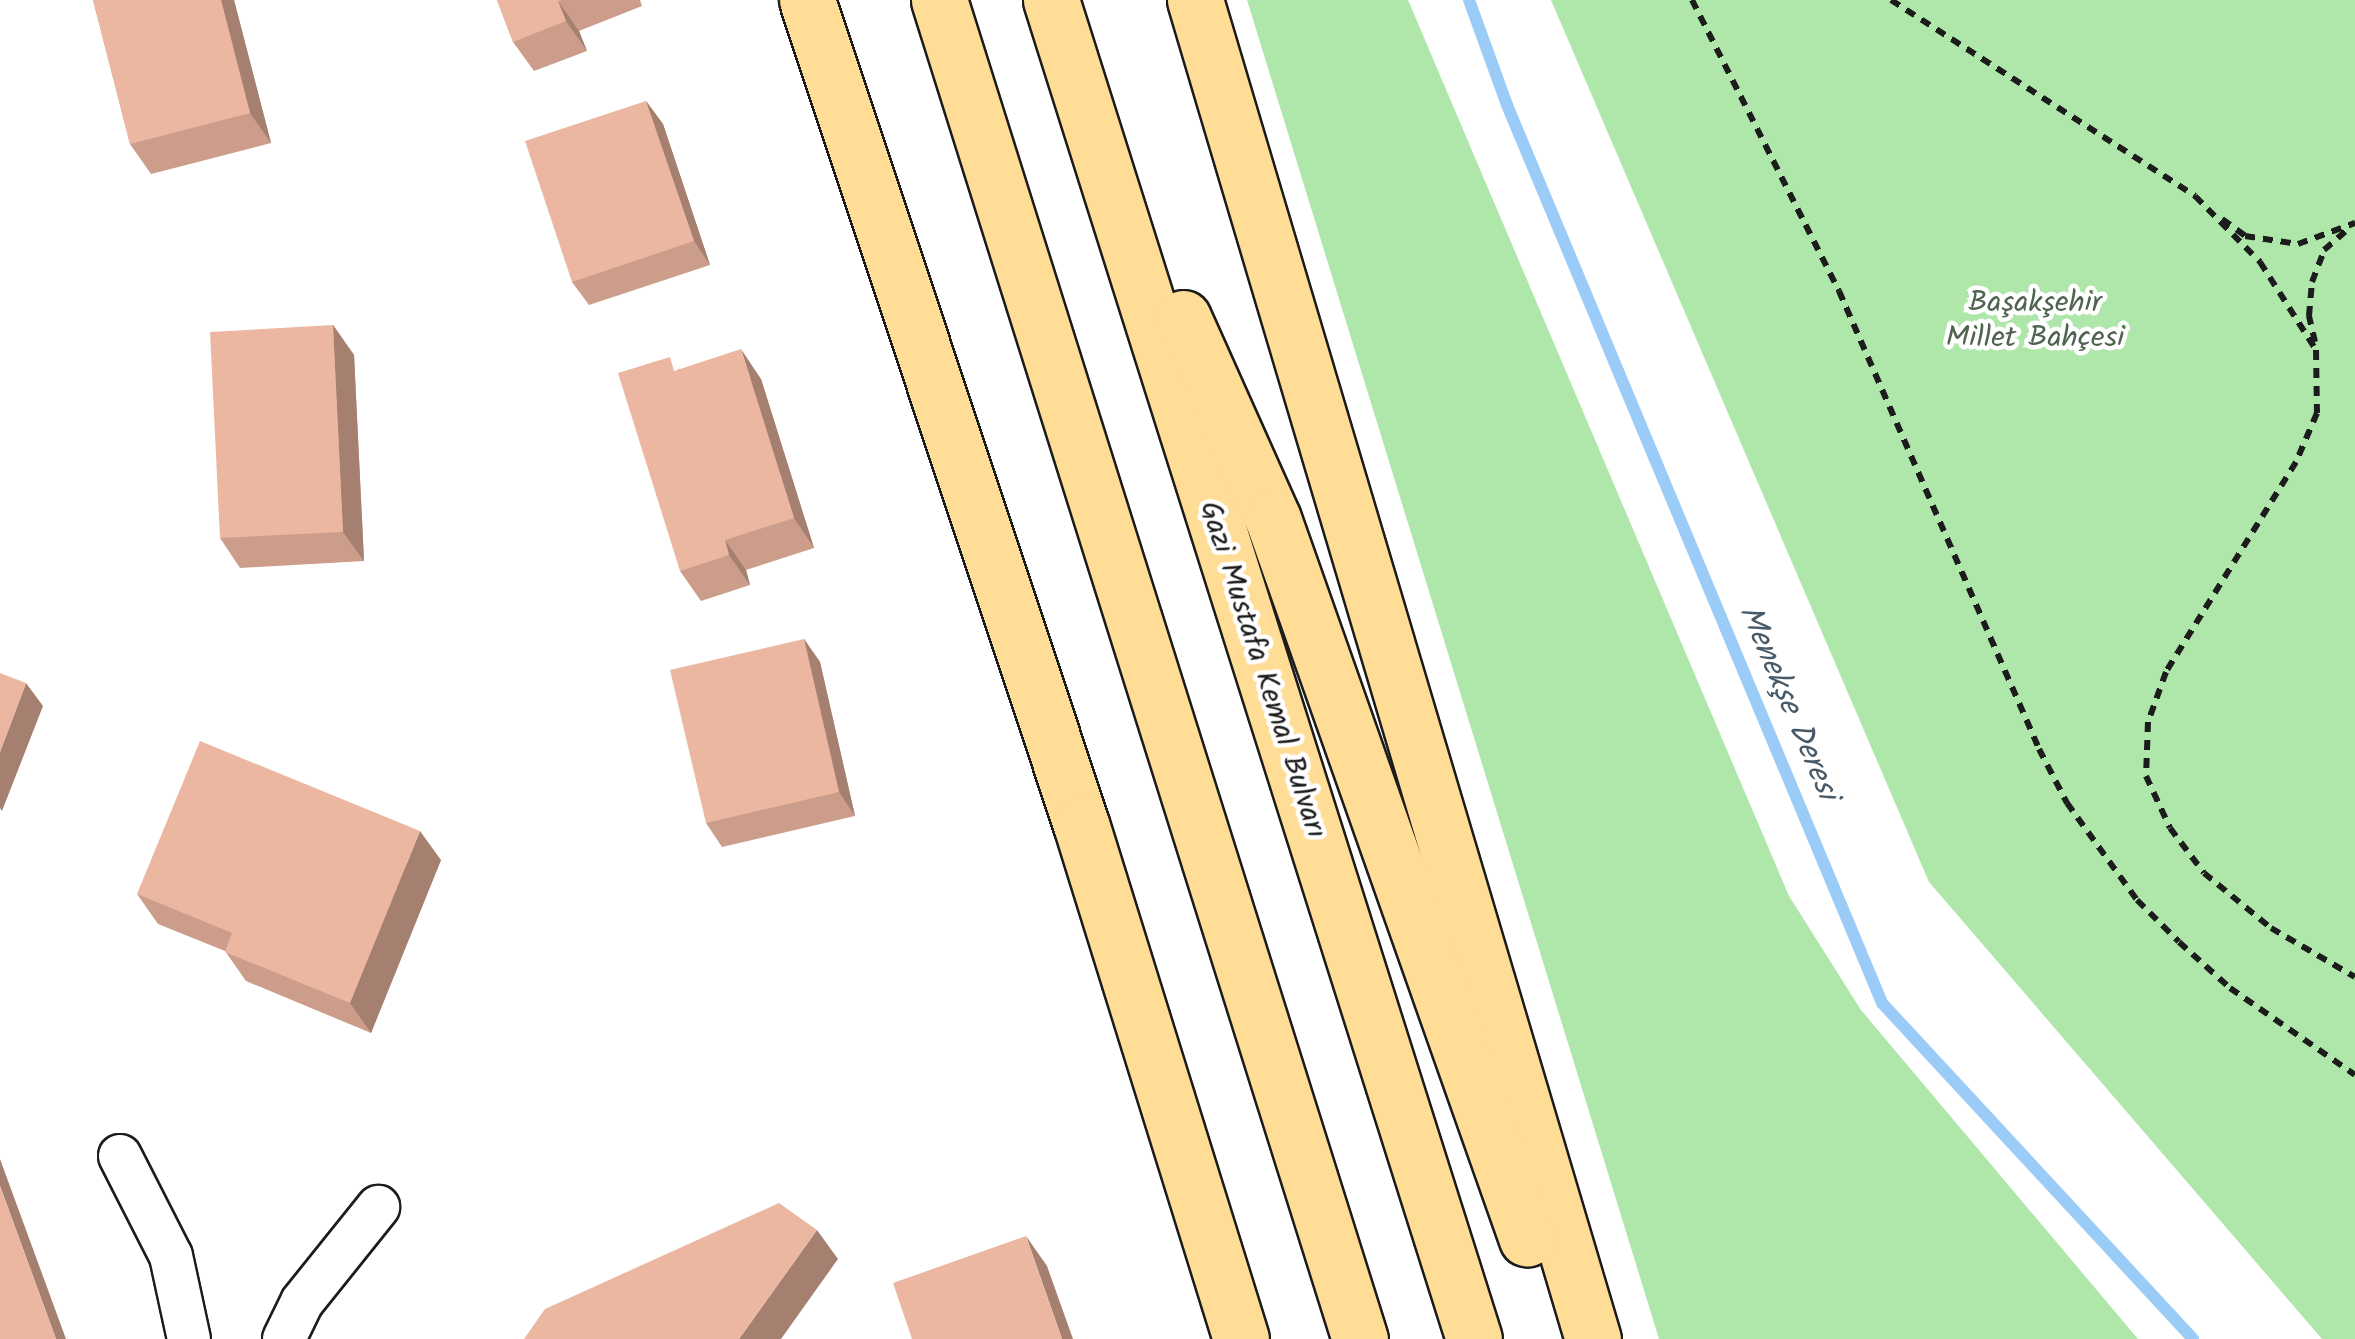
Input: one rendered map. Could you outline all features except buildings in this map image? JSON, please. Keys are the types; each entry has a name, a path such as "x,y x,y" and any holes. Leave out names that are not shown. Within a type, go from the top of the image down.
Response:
{"highway":[{"path":"807,0 1081,824 1241,1339"},
{"path":"939,0 1360,1339"},
{"name":"Gazi Mustafa Kemal Bulvarı","path":"1051,0 1474,1339"},
{"path":"1195,0 1593,1339"},
{"path":"1077,83 1273,519 1562,1339"}],"street":[{"path":"120,1156 172,1256 189,1339"},
{"path":"284,1339 302,1302 378,1208"}],"path":[{"path":"1692,0 1839,291 2039,749 2067,803 2137,900 2179,942 2230,988 2355,1075"},
{"path":"1891,0 2153,167 2245,236 2298,244 2352,225"},
{"path":"2203,204 2260,262 2316,350"},
{"path":"2352,225 2324,250 2312,282 2309,316 2316,350 2318,413 2296,462 2166,672 2148,722 2146,776 2170,828 2204,873 2271,928 2355,977"}],"green space":[{"path":"1247,0 1408,0 1789,896 1861,1010 2138,1339 1659,1339"},
{"name":"Başakşehir Millet Bahçesi","path":"1551,0 2355,0 2355,1339 2322,1339 1929,882"}],"waterway":[{"name":"Menekşe Deresi","path":"1469,0 1507,105 1882,1003 2193,1339"}]}
